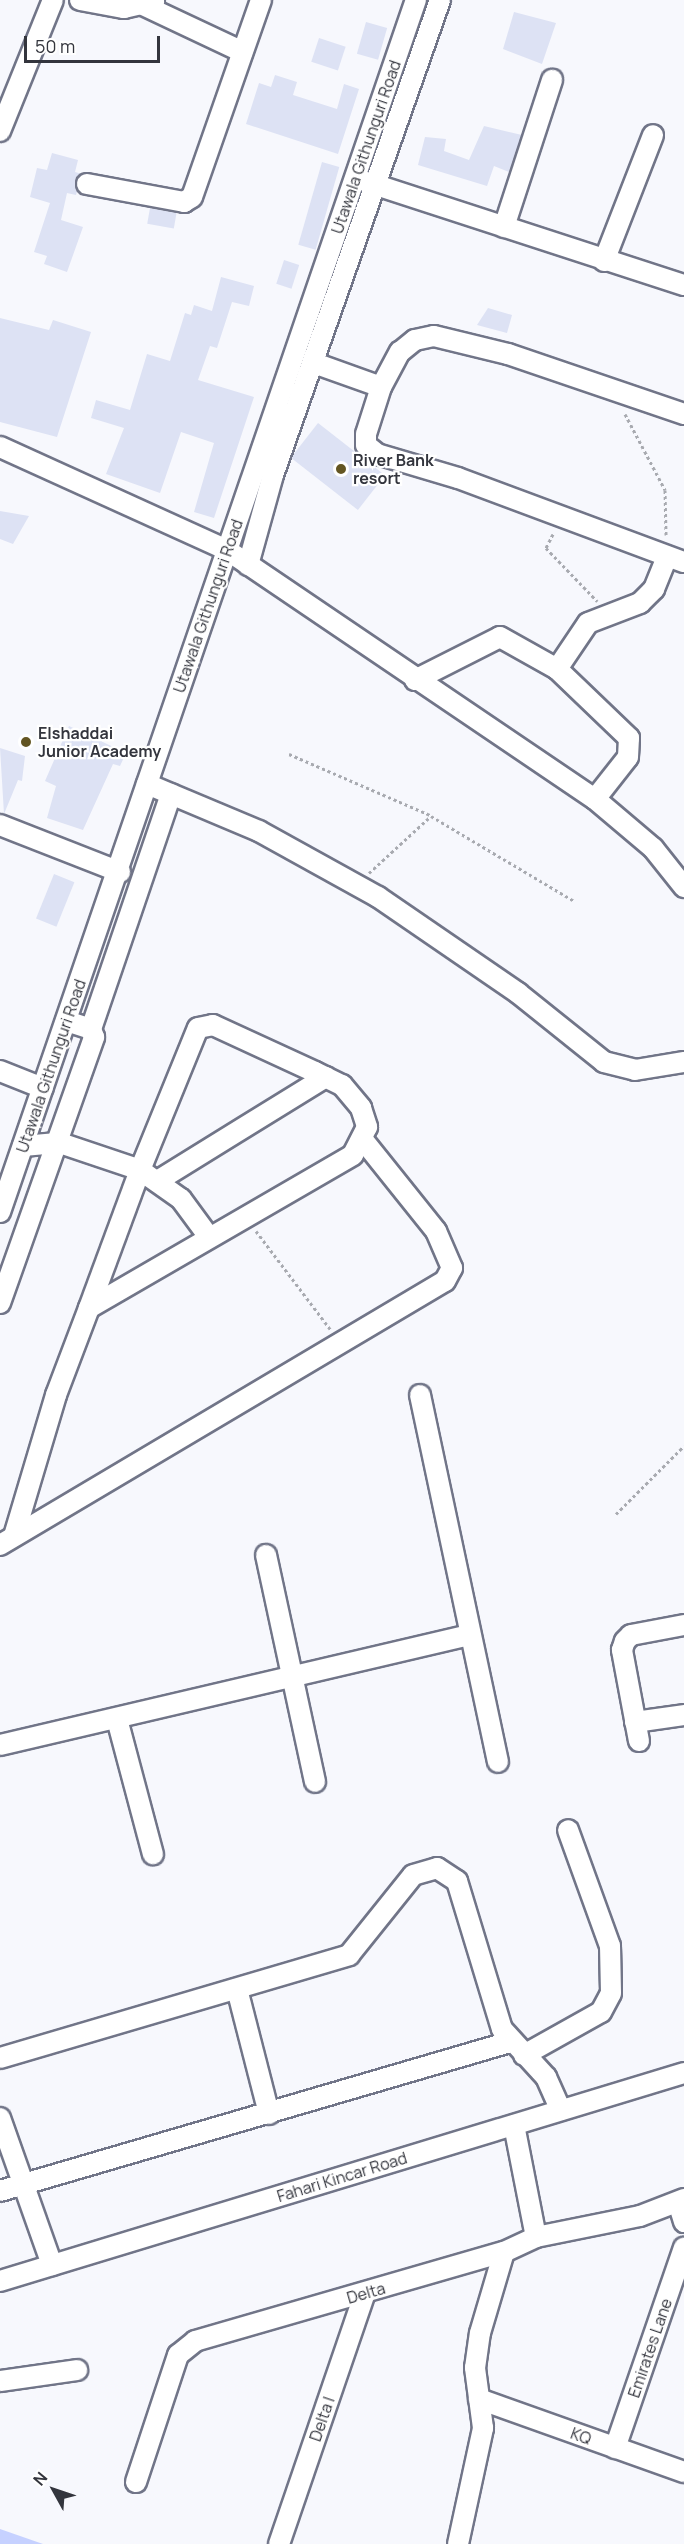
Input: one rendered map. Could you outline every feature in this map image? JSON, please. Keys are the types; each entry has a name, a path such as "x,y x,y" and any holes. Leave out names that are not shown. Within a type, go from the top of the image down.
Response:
{"street":[{"path":"2,120 53,0"},
{"path":"80,0 110,7 149,2 243,52"},
{"path":"87,184 188,201 261,0"},
{"name":"Utawala Githunguri Road","path":"0,1212 120,872 147,784 416,0"},
{"path":"248,564 273,475 378,185 440,0"},
{"path":"504,227 552,80"},
{"path":"604,261 653,135"},
{"path":"355,178 604,261 684,285"},
{"path":"557,669 588,623 607,612 640,603 654,589 675,560 562,516 376,454 366,445 366,434 381,387 400,352 415,340 434,336 508,354 684,414"},
{"path":"314,363 381,387"},
{"path":"0,447 227,550 415,680 595,799 653,848 684,887"},
{"path":"415,680 500,637 557,669 629,738 628,757 595,799"},
{"path":"147,784 259,831 357,884 518,993 604,1062 635,1070 684,1062"},
{"path":"0,1303 8,1252 60,1143 94,1037 91,1029 171,794"},
{"path":"0,825 120,872"},
{"path":"67,1021 91,1029"},
{"path":"204,1024 342,1085 361,1108 364,1141 436,1231 451,1274 343,1346 7,1541 89,1308 192,1036 204,1024"},
{"path":"0,1071 44,1088"},
{"path":"159,1180 326,1077"},
{"path":"89,1308 209,1237 248,1220 353,1155 364,1141"},
{"path":"23,1146 60,1143 140,1170 159,1180 209,1237"},
{"path":"420,1395 498,1762"},
{"path":"267,1555 315,1782"},
{"path":"684,1625 631,1635 625,1641 637,1731 684,1715"},
{"path":"0,1745 470,1635"},
{"path":"117,1719 153,1854"},
{"path":"0,2191 269,2114 517,2049 601,2012 611,1993 610,1947 568,1830"},
{"path":"0,2058 349,1955 413,1875 437,1868 457,1881 501,2030 546,2078 561,2110"},
{"path":"237,1989 269,2114"},
{"name":"Fahari Kincar Road","path":"0,2281 684,2073"},
{"path":"0,2118 52,2265"},
{"path":"514,2125 536,2237"},
{"path":"681,2201 684,2222"},
{"name":"Delta","path":"136,2482 184,2347 504,2252 536,2237 640,2216 681,2201"},
{"name":"Emirates Lane","path":"615,2448 684,2248"},
{"path":"458,2544 483,2428 475,2368 480,2333 504,2252"},
{"name":"Delta I","path":"279,2544 365,2294"},
{"path":"0,2381 77,2370"},
{"name":"KQ","path":"479,2399 684,2472"}],"path":[{"path":"613,391 665,489 675,560"},
{"path":"562,516 546,548 607,612"},
{"path":"289,754 431,816 574,901"},
{"path":"357,884 431,816"},
{"path":"248,1220 343,1346"},
{"path":"616,1514 684,1446"}],"shaded area":[{"path":"0,2529 43,2544 0,2544"}],"building":[{"path":"514,12 556,23 542,64 503,49"},
{"path":"366,22 387,28 378,60 357,54"},
{"path":"319,38 346,47 338,70 311,62"},
{"path":"275,75 297,82 293,95 337,109 344,84 359,89 338,154 246,124 259,83 271,87"},
{"path":"484,126 522,135 509,172 494,166 487,186 418,165 425,137 446,139 444,151 469,160"},
{"path":"52,153 78,160 75,172 82,174 76,195 67,193 61,220 83,227 67,272 44,264 47,256 34,252 50,203 30,197 37,168 47,170"},
{"path":"322,162 339,167 316,250 298,245"},
{"path":"150,208 177,213 174,228 147,224"},
{"path":"284,260 299,265 291,289 276,284"},
{"path":"221,277 254,286 249,306 232,302 217,348 210,346 198,380 254,397 214,518 194,512 214,443 181,432 160,493 106,474 124,428 91,418 96,400 130,410 147,354 170,361 185,313 191,315 194,305 212,311"},
{"path":"488,308 512,315 507,333 477,325"},
{"path":"0,318 49,330 53,320 91,332 57,437 0,422"},
{"name":"River Bank resort","path":"318,423 385,475 358,510 291,458"},
{"path":"0,511 29,516 13,544 0,539"},
{"path":"69,726 126,753 120,766 113,764 83,830 47,818 56,786 45,781"},
{"path":"0,748 25,756 22,781 18,780 4,814"},
{"path":"54,874 74,882 56,927 36,919"}],"place":[{"name":"River Bank resort","path":"341,469"},
{"name":"Elshaddai Junior Academy","path":"26,742"}]}
